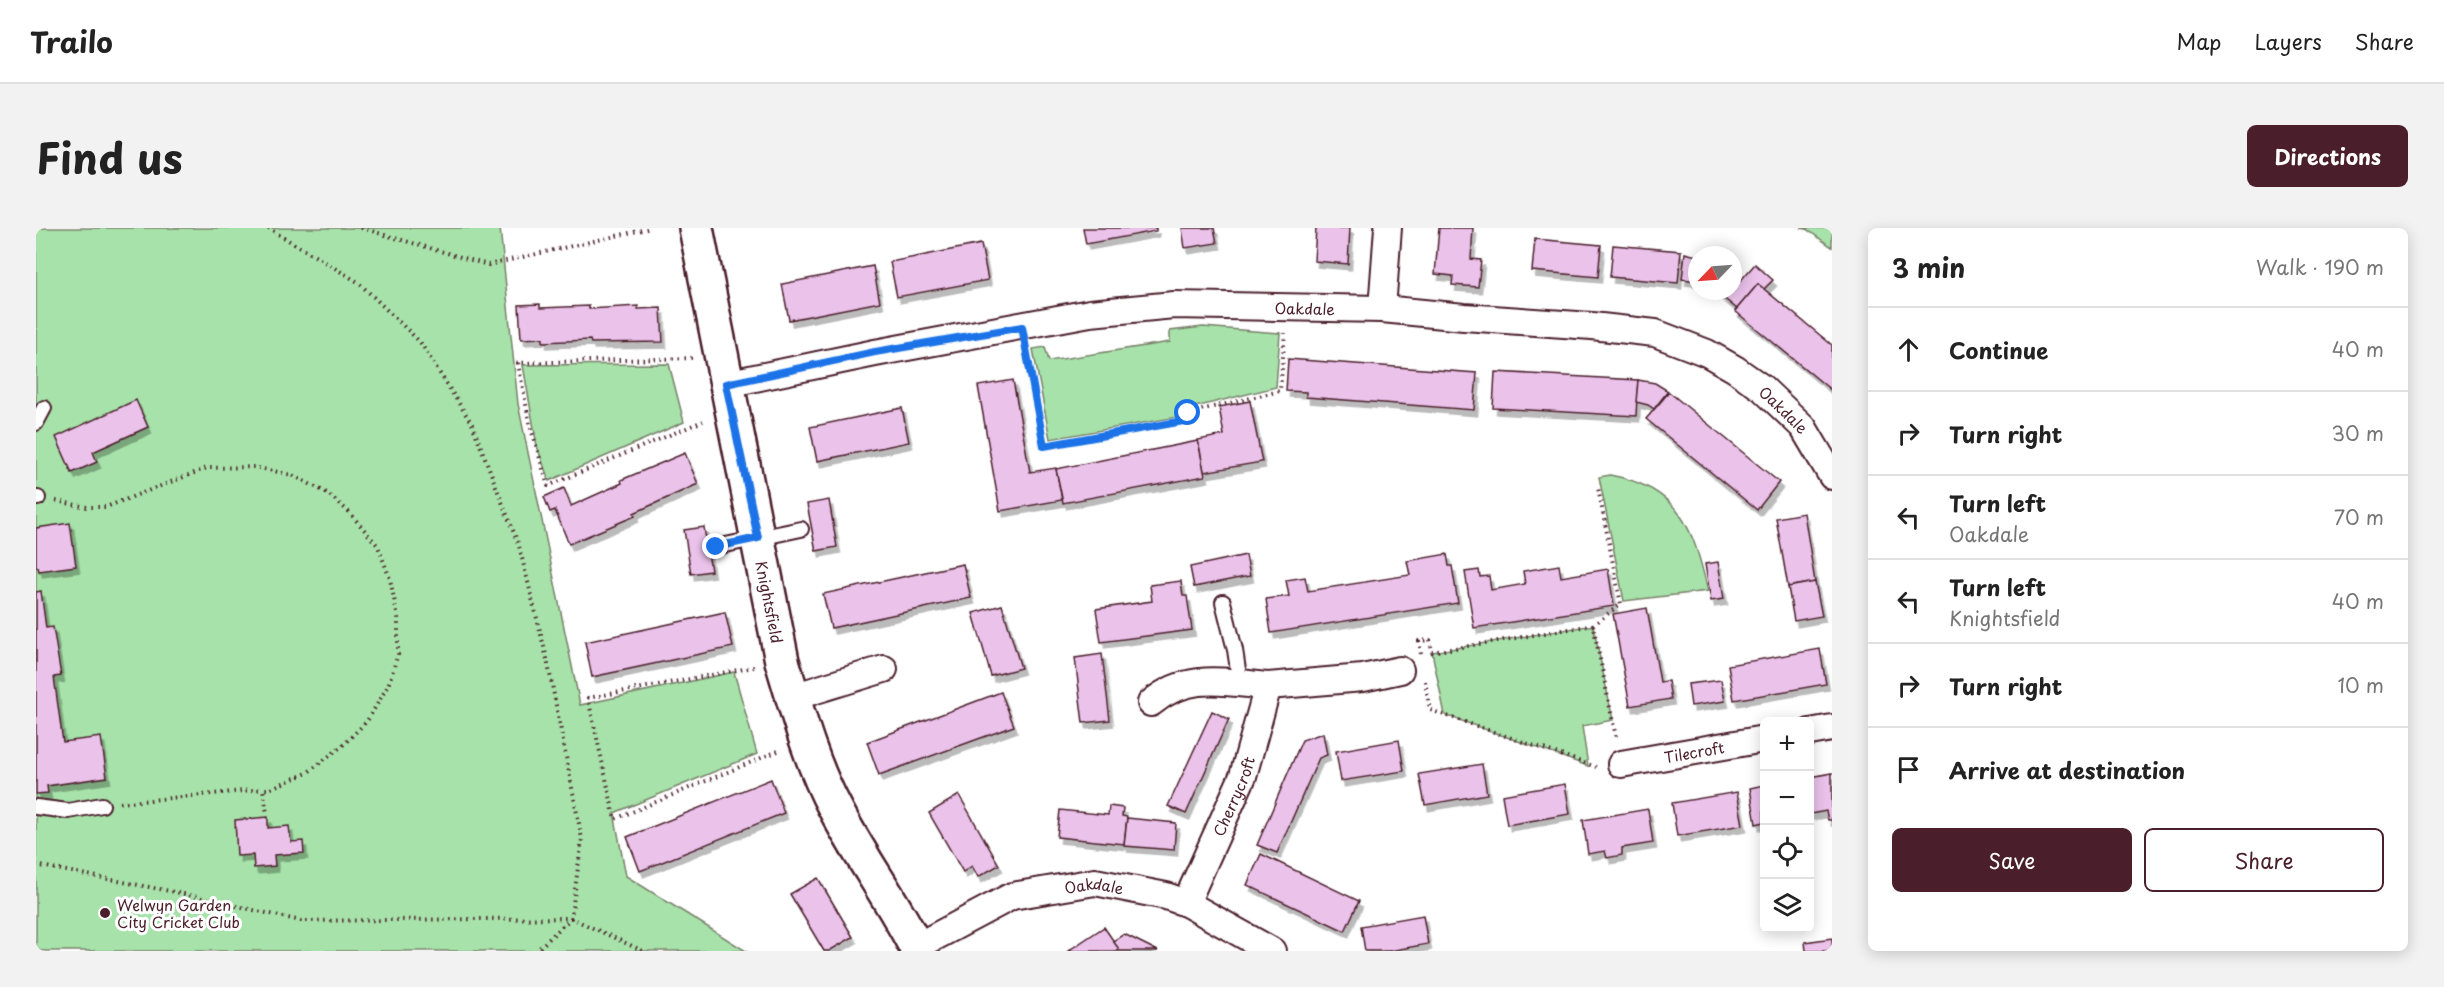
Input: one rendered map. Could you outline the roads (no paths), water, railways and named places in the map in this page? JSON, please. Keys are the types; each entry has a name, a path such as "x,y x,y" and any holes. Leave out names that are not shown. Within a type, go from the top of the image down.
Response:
{"street":[{"name":"Knightsfield","path":"696,228 782,662 806,739 834,807 917,949"},
{"path":"1382,309 1388,228"},
{"name":"Oakdale","path":"726,383 875,352 1090,313 1174,305 1382,309 1592,326 1655,333 1707,353 1762,388 1803,427 1832,476"},
{"path":"1151,703 1166,691 1200,680 1268,686 1363,678 1411,668"},
{"path":"793,697 884,669"},
{"name":"Cherrycroft","path":"1186,903 1243,776 1268,686"},
{"path":"1814,731 1832,728"},
{"name":"Tilecroft","path":"1622,764 1760,740"},
{"name":"Oakdale","path":"917,949 1012,896 1095,882 1166,896 1186,903 1272,951"}],"lane":[{"path":"36,423 44,408"},
{"path":"716,547 801,529"},
{"path":"1223,602 1235,650 1239,684"},
{"path":"36,807 68,811 102,805"}],"place":[{"name":"Welwyn Garden City Cricket Club","path":"105,913"}]}
